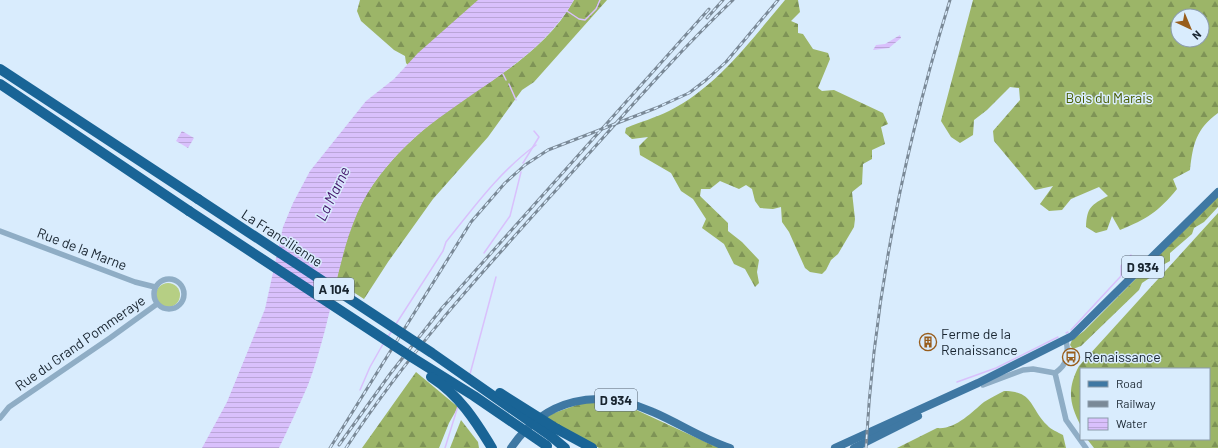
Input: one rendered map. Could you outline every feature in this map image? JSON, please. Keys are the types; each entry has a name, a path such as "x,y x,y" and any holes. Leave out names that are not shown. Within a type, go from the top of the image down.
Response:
{"highway":[{"name":"La Francilienne","path":"0,69 470,379 555,433 565,448"},
{"name":"La Francilienne","path":"0,84 189,211 486,404 548,447"},
{"path":"414,358 421,370 441,383 465,407 492,448"},
{"path":"555,433 592,448"}],"main road":[{"name":"D 934","path":"854,448 1057,347 1084,326 1218,192"},
{"name":"D 934","path":"835,448 978,383 1066,340"},
{"name":"D 934","path":"510,448 528,426 543,414 559,406 592,398 632,404 652,412 702,437 730,448"}],"street":[{"name":"Rue de la Marne","path":"0,231 155,288"},
{"path":"173,279 182,285 184,296 180,305 171,310 161,308 157,304 154,296 155,288 163,280 173,279"},
{"name":"Rue du Grand Pommeraye","path":"0,418 9,407 157,304"},
{"path":"983,385 1023,370 1032,369 1055,373 1062,368 1068,357 1066,340"},
{"path":"1055,373 1066,420 1080,440"}],"green space":[{"path":"360,0 481,0 409,66 406,63 405,56 394,50 361,21 357,11"},
{"path":"574,0 607,0 534,82 522,90 488,137 433,199 388,262 364,299 336,281 353,220 367,194 391,161 437,119 528,54 554,29"},
{"path":"785,0 798,0 800,12 791,21 798,24 798,33 803,34 813,49 828,53 830,59 818,88 822,91 834,90 883,113 888,124 881,127 885,144 872,150 872,159 863,164 862,184 852,192 855,219 854,227 838,254 831,260 826,270 822,274 810,272 805,268 789,232 782,222 781,207 773,209 760,208 755,201 752,189 746,185 739,189 720,181 710,189 701,189 700,196 728,223 728,231 742,242 759,260 757,272 759,283 755,287 745,269 734,264 724,244 702,228 706,219 693,199 681,191 671,173 640,155 639,146 648,137 632,139 625,133 626,128 669,111 703,89 732,62"},
{"name":"Bois du Marais","path":"973,0 1218,0 1218,113 1200,131 1194,145 1190,170 1173,179 1177,189 1164,204 1145,218 1120,230 1112,216 1107,230 1096,233 1086,227 1087,215 1091,207 1108,196 1099,187 1071,199 1062,210 1049,211 1040,204 1053,186 1035,190 994,141 993,131 1020,100 1019,88 1010,87 987,110 974,120 973,135 960,143 951,137 941,121"},
{"path":"1218,196 1218,207 1204,222 1194,228 1192,234 1170,253 1170,261 1152,271 1151,277 1142,283 1139,290 1081,346 1073,349 1070,345 1072,340 1084,331"},
{"path":"1218,213 1218,448 1094,448 1088,440 1210,440 1210,368 1080,368 1080,424 1074,410 1071,396 1071,389 1075,374 1079,366"},
{"path":"168,283 176,287 180,295 176,303 168,307 160,303 156,295 160,287"},
{"path":"416,372 458,407 449,423 439,448 362,448"},
{"path":"1004,391 1021,394 1026,398 1049,427 1063,435 1066,448 897,448 937,428 944,428 963,420 984,402"},
{"path":"582,403 607,403 632,408 721,448 599,448 543,417"},
{"path":"461,420 478,442 479,448 450,448"}],"water":[{"name":"La Marne","path":"478,0 574,0 547,36 530,52 415,137 393,159 368,192 351,229 339,269 325,330 311,378 279,448 202,448 227,402 265,309 283,227 293,203 310,171 366,101 394,79 418,53"},
{"path":"900,35 901,38 889,48 873,50 876,45 885,44"},
{"path":"182,131 194,138 188,148 176,141"}],"waterway":[{"path":"567,11 579,19 585,20 596,9 600,0"},
{"path":"503,74 506,80"},
{"path":"509,84 516,100"},
{"path":"523,163 539,137 534,131"},
{"path":"396,324 443,251 446,242 499,178 536,145"},
{"path":"484,253 510,216 521,172"},
{"path":"1071,330 1121,276 1121,266 1131,255"},
{"path":"470,374 496,277"},
{"path":"387,338 392,331"},
{"path":"957,382 996,368 1058,337"},
{"path":"360,390 370,367 383,344"},
{"path":"445,448 458,406"}],"railway":[{"path":"707,18 723,0"},
{"path":"346,448 394,379 474,282 644,92 710,22 733,0"},
{"path":"330,448 471,222 505,183 525,165 548,150 656,108 689,93 726,62 778,0"},
{"path":"866,448 876,334 894,221 919,110 950,0"},
{"path":"339,445 390,374 442,308 709,9"}],"place":[{"name":"Ferme de la Renaissance","path":"928,342"},
{"name":"Renaissance","path":"1071,357"}]}
